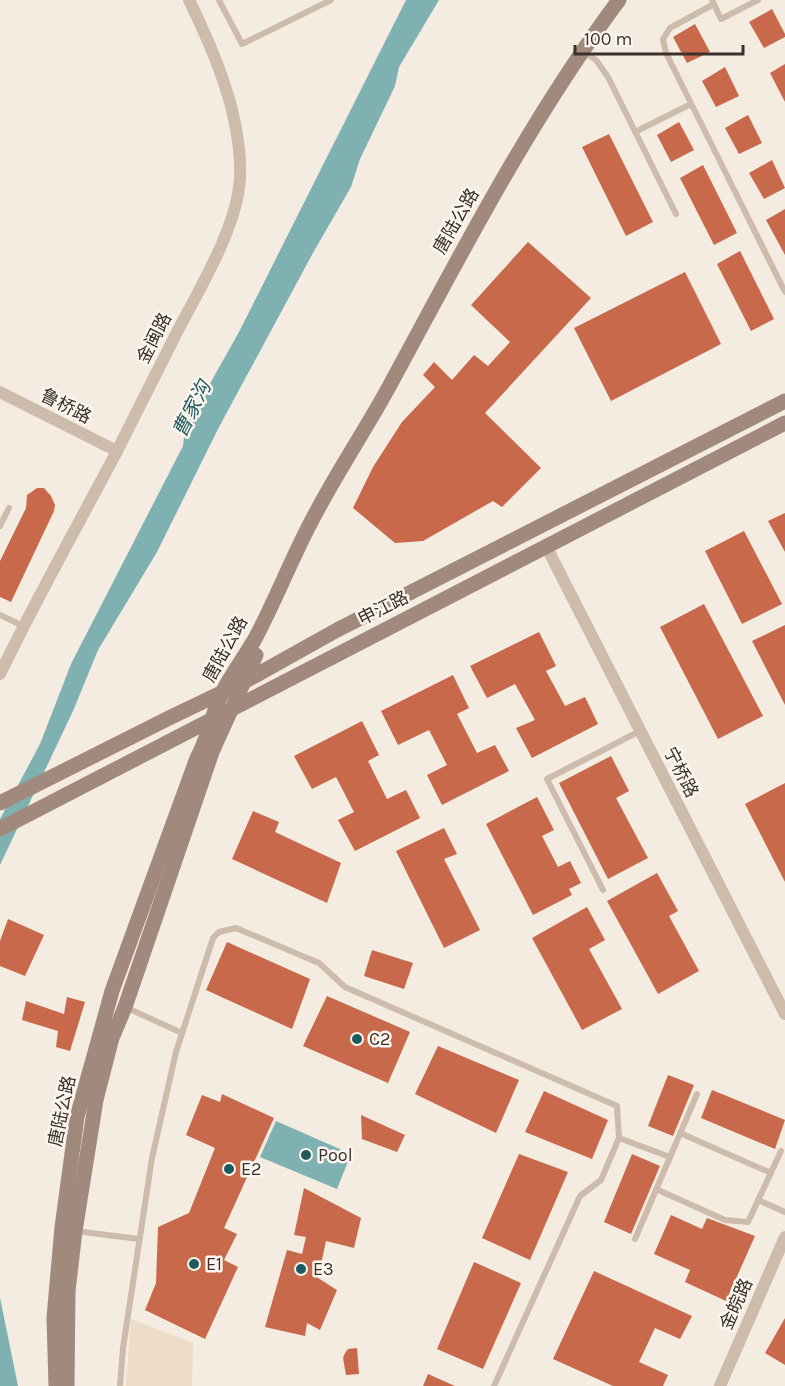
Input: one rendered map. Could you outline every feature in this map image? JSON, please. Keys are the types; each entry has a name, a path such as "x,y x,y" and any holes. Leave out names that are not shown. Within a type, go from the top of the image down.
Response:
{"main road":[{"name":"唐陆公路","path":"56,1386 54,1318 62,1227 78,1117 112,991 222,692 256,635 311,522 390,385 448,275 499,187 619,0"},
{"name":"唐陆公路","path":"67,1386 68,1291 75,1230 96,1100 112,1038 125,1007 212,752 296,568 323,517 375,430 444,299 534,148 586,54 631,0"},
{"name":"申江路","path":"0,803 242,683 337,630 785,401"},
{"name":"申江路","path":"0,829 785,423"}],"street":[{"name":"金闽路","path":"0,674 208,271 237,202 240,177 239,153 228,92 208,39 189,0"},
{"name":"鲁桥路","path":"0,392 117,451"},
{"name":"宁桥路","path":"546,546 785,1014"},
{"name":"金皖路","path":"720,1386 785,1237"}],"lane":[{"path":"219,0 242,44 331,0"},
{"path":"758,0 721,19 713,2 670,28 663,39 666,53 785,292"},
{"path":"586,54 596,60 608,77 676,214"},
{"path":"635,132 691,104"},
{"path":"0,526 9,508"},
{"path":"0,615 23,626"},
{"path":"603,890 547,780 640,731"},
{"path":"120,1386 123,1348 152,1158 176,1052 213,938 219,932 236,928 319,963 345,987 617,1106 619,1138 601,1180 580,1196 494,1386"},
{"path":"125,1007 182,1033"},
{"path":"635,1239 697,1094"},
{"path":"680,1133 771,1173"},
{"path":"619,1138 670,1157"},
{"path":"656,1189 725,1220 748,1222 781,1151"},
{"path":"758,1200 785,1212"},
{"path":"75,1230 139,1239"}],"shaded area":[{"path":"131,1319 193,1343 192,1386 126,1386"}],"water":[{"name":"曹家沟","path":"406,0 439,0 399,67 395,86 360,159 351,187 219,427 157,552 98,650 73,711 0,865 0,819 40,744 71,664 183,446 185,428 239,332"},
{"name":"Pool","path":"276,1121 351,1154 337,1189 260,1157"},
{"path":"0,1298 18,1386 0,1386"}],"building":[{"path":"772,9 785,37 764,48 749,22"},
{"path":"695,24 710,52 687,63 673,37"},
{"path":"785,64 785,102 770,73"},
{"path":"725,67 739,96 716,107 702,81"},
{"path":"748,115 762,143 739,154 725,128"},
{"path":"679,122 694,150 671,162 657,135"},
{"path":"609,134 653,222 626,236 582,147"},
{"path":"772,160 785,188 764,199 749,173"},
{"path":"703,165 737,233 714,245 680,178"},
{"path":"785,209 785,255 766,220"},
{"path":"528,242 591,298 485,413 541,468 502,507 493,501 423,541 395,543 353,508 373,467 402,422 435,387 423,375 434,362 452,380 474,355 488,366 510,342 471,305"},
{"path":"740,251 774,319 751,331 717,264"},
{"path":"685,272 721,344 611,401 574,328"},
{"path":"37,488 44,488 51,496 55,505 54,511 11,602 0,597 0,561 26,508 27,495"},
{"path":"785,513 785,552 768,521"},
{"path":"744,531 782,604 742,624 705,551"},
{"path":"704,604 763,716 718,739 660,627"},
{"path":"785,625 785,705 752,641"},
{"path":"539,632 556,666 546,671 565,706 585,697 598,724 532,758 516,728 535,720 515,684 487,698 470,666"},
{"path":"453,675 469,708 457,714 477,753 495,745 509,771 442,805 427,775 447,765 429,730 398,745 381,711"},
{"path":"362,721 379,755 368,761 387,799 406,790 420,818 355,851 338,820 354,812 336,777 312,789 294,756"},
{"path":"611,756 629,791 616,798 648,858 608,879 559,783"},
{"path":"785,783 785,882 745,804"},
{"path":"537,797 554,830 542,836 558,867 570,861 581,883 569,889 572,895 533,915 486,824"},
{"path":"253,811 279,822 275,832 341,863 327,903 232,859"},
{"path":"444,828 457,854 444,859 480,930 444,948 396,851"},
{"path":"657,873 678,911 669,916 699,971 658,994 607,901"},
{"path":"587,907 605,940 589,949 622,1009 582,1030 532,938"},
{"path":"8,919 44,935 25,976 0,966 0,941"},
{"path":"227,942 310,979 292,1029 206,990"},
{"path":"372,950 413,963 404,989 364,976"},
{"name":"C2","path":"327,996 410,1032 388,1083 303,1046"},
{"path":"67,997 85,1002 70,1051 56,1047 58,1031 22,1020 26,1001 64,1014"},
{"path":"438,1046 519,1080 496,1133 415,1094"},
{"path":"668,1075 694,1085 673,1136 648,1126"},
{"path":"712,1090 785,1120 775,1149 701,1118"},
{"path":"544,1091 608,1120 592,1159 525,1132"},
{"name":"E1","path":"222,1094 274,1118 224,1228 237,1234 224,1260 238,1267 205,1339 145,1310 156,1283 158,1227 189,1213 215,1148 186,1135 202,1095 220,1102"},
{"path":"361,1115 405,1135 397,1152 362,1139"},
{"path":"519,1154 568,1172 530,1260 482,1238"},
{"path":"632,1154 660,1166 631,1234 604,1222"},
{"name":"E3","path":"304,1188 361,1218 354,1248 326,1241 318,1278 337,1290 320,1330 307,1323 305,1336 265,1327 287,1250 302,1254 306,1237 294,1235"},
{"path":"671,1215 702,1229 707,1218 755,1236 726,1301 685,1282 690,1270 654,1254"},
{"path":"474,1262 521,1283 483,1369 437,1349"},
{"path":"594,1271 692,1316 680,1339 655,1328 639,1362 668,1375 663,1386 613,1386 553,1359"},
{"path":"785,1318 785,1365 765,1353"},
{"path":"357,1348 359,1374 346,1375 343,1358 345,1353 348,1349"},
{"path":"428,1374 455,1386 423,1386"}],"place":[{"name":"C2","path":"357,1039"},
{"name":"Pool","path":"306,1155"},
{"name":"E2","path":"229,1169"},
{"name":"E1","path":"194,1264"},
{"name":"E3","path":"301,1269"}]}
